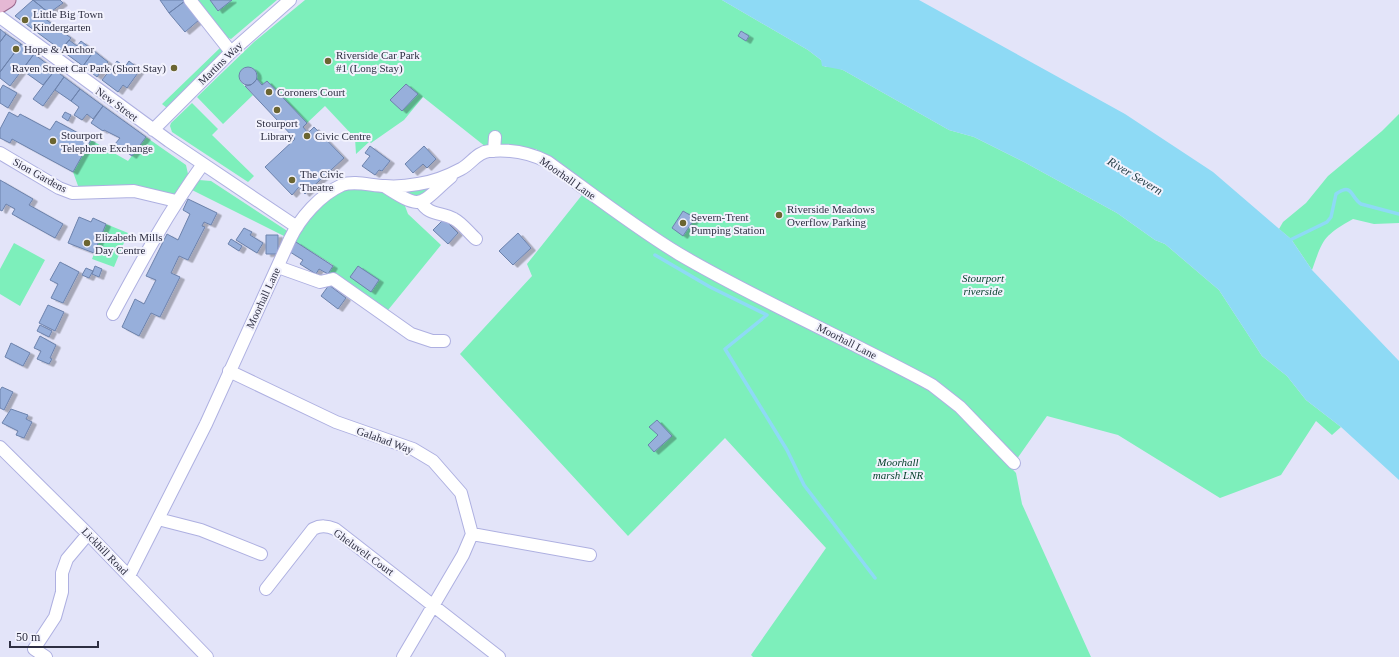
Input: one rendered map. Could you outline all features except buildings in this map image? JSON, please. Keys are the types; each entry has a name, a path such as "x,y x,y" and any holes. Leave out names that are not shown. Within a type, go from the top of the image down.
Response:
{"main road":[{"path":"0,5 8,0"}],"street":[{"path":"190,0 231,52"},
{"name":"Martins Way","path":"153,130 231,52 290,0"},
{"name":"New Street","path":"0,17 153,130 297,227"},
{"path":"494,151 495,137"},
{"name":"Moorhall Lane","path":"129,576 206,424 229,371 297,227 312,209 344,184 351,183 384,186 418,184 436,180 462,169 481,153 494,151 524,152 534,154 548,162 646,233 679,253 718,275 932,385 960,407 1014,463"},
{"name":"Sion Gardens","path":"0,153 59,188 72,193 134,191 176,201"},
{"path":"114,314 150,245 176,201 202,164"},
{"path":"384,186 410,202 421,202 427,200 462,169"},
{"path":"421,202 425,209 431,213 453,218 458,221 476,239"},
{"path":"278,266 320,282 333,279 411,334 432,341 444,341"},
{"name":"Galahad Way","path":"229,371 336,422 413,449 433,461 461,493 472,534"},
{"name":"Lickhill Road","path":"0,447 88,534 207,657"},
{"path":"158,519 201,530 261,554"},
{"name":"Gheluvelt Court","path":"266,589 313,529 318,526 326,526 335,529 434,604 499,657"},
{"path":"46,657 34,648 55,617 62,592 62,573 67,559 88,534"},
{"path":"402,657 463,555 472,534 590,555"}],"green space":[{"path":"194,0 277,0 231,39 226,37"},
{"path":"305,0 722,0 808,50 821,60 825,67 831,66 843,70 949,130 974,137 1024,162 1117,213 1155,240 1165,244 1219,290 1262,356 1287,376 1306,400 1341,427 1332,435 1316,421 1281,475 1220,498 1118,435 1047,416 1014,463 981,436 1016,473 1022,504 1091,657 753,657 751,655 826,548 725,438 628,536 460,354 532,276 527,264 586,190 596,196 536,149 501,148 491,151 423,97 404,120 371,143 360,133 369,142 356,154 355,138 325,106 307,123 267,81 262,85 257,79 256,72 252,68 243,68 239,76 240,81 253,95 223,124 197,97 254,42"},
{"path":"221,47 223,51 220,56 167,108 162,104"},
{"path":"192,103 218,129 212,135 254,176 248,182 172,132 170,126 171,123"},
{"path":"1399,114 1399,223 1374,224 1353,219 1335,230 1325,239 1312,270 1291,239 1279,229 1283,222 1306,203 1328,176 1382,131"},
{"path":"146,137 186,165 188,174 199,180 211,181 292,234 338,188 436,180 427,200 402,198 408,214 441,245 384,315 328,274 333,265 296,242 186,187 176,201 153,194 81,194 73,172 91,140 128,161"},
{"path":"106,224 128,233 114,267 92,259"},
{"path":"14,243 45,260 20,306 0,294 0,269"}],"water":[{"name":"River Severn","path":"722,0 919,0 1125,114 1213,172 1291,239 1312,270 1399,361 1399,480 1341,427 1306,400 1287,376 1262,356 1219,290 1165,244 1155,240 1117,213 1024,162 974,137 949,130 843,70 822,66 821,60 808,50"}],"waterway":[{"path":"1288,241 1327,222 1331,217 1336,194 1346,190 1351,192 1361,204 1399,214"},
{"path":"655,255 710,287 767,315 725,349 787,450 804,485 875,578"}],"place":[{"name":"Little Big Town Kindergarten","path":"25,20"},
{"name":"Hope & Anchor","path":"16,49"},
{"name":"Riverside Car Park #1 (Long Stay)","path":"328,61"},
{"name":"Raven Street Car Park (Short Stay)","path":"174,68"},
{"name":"Coroners Court","path":"269,92"},
{"name":"Stourport Library","path":"277,110"},
{"name":"Civic Centre","path":"307,136"},
{"name":"Stourport Telephone Exchange","path":"53,141"},
{"name":"The Civic Theatre","path":"292,180"},
{"name":"Riverside Meadows Overflow Parking","path":"779,215"},
{"name":"Severn-Trent Pumping Station","path":"683,223"},
{"name":"Elizabeth Mills Day Centre","path":"87,243"}],"park label":[{"name":"Stourport riverside","path":"983,284"},
{"name":"Moorhall marsh LNR","path":"898,468"}]}
